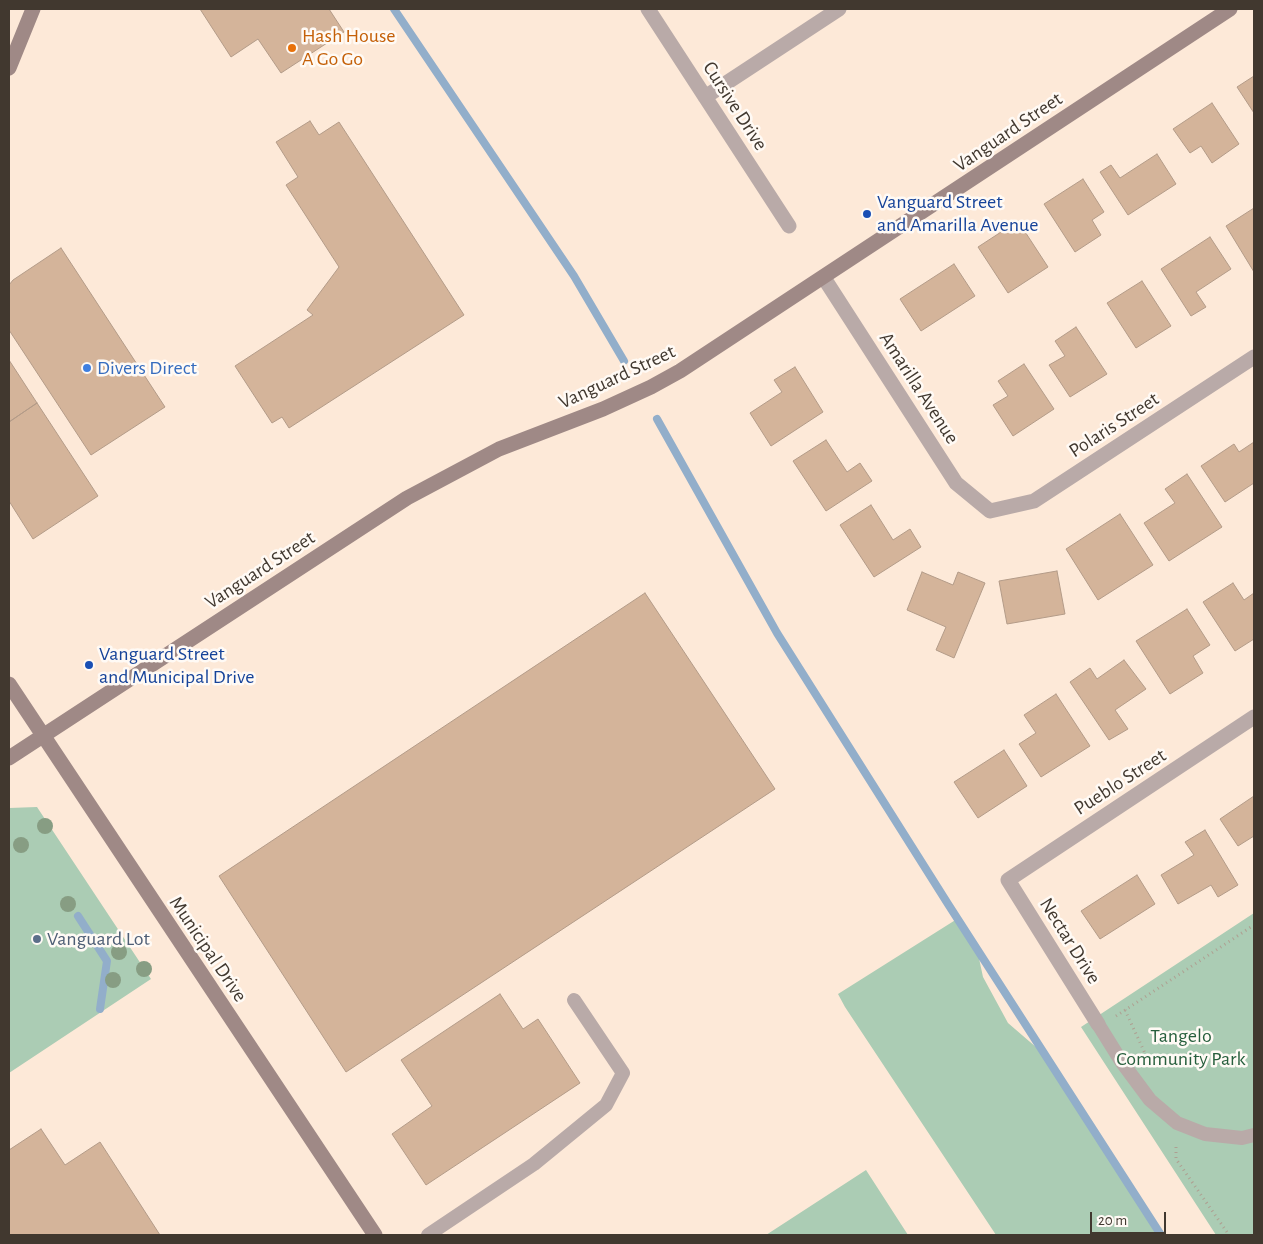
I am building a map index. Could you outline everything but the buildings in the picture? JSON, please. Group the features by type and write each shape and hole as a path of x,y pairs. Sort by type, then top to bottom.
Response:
{"street":[{"path":"9,68 33,9"},
{"name":"Cursive Drive","path":"648,9 789,226"},
{"path":"705,97 839,9"},
{"name":"Vanguard Street","path":"9,758 407,498 499,449 603,409 680,371 1230,9"},
{"name":"Amarilla Avenue","path":"824,278 956,482 990,510"},
{"name":"Polaris Street","path":"990,510 1034,501 1254,357"},
{"name":"Municipal Drive","path":"9,684 375,1235"},
{"name":"Pueblo Street","path":"1008,880 1254,717"},
{"name":"Nectar Drive","path":"1008,880 1103,1022"}],"lane":[{"path":"428,1235 534,1164 606,1105 623,1073 574,1000"},
{"path":"1103,1022 1121,1061 1150,1100 1177,1123 1205,1134 1242,1138 1254,1135"}],"path":[{"path":"1103,1022 1125,1010 1254,925"},
{"path":"1125,1010 1152,1069"},
{"path":"1176,1147 1176,1159 1229,1235"}],"green space":[{"path":"37,807 151,979 9,1073 9,808"},
{"name":"Tangelo Community Park","path":"1254,913 1254,1235 1216,1235 1081,1027"},
{"path":"957,919 977,949 983,977 1008,1023 1044,1054 1161,1235 996,1235 845,1007 838,994"},
{"path":"866,1170 908,1235 766,1235"}],"waterway":[{"path":"394,9 574,276 624,361"},
{"path":"657,419 777,633 948,904 1161,1235"},
{"path":"78,916 107,961 100,1009"}],"place":[{"name":"Hash House A Go Go","path":"292,48"},
{"name":"Vanguard Street and Amarilla Avenue","path":"867,214"},
{"name":"Divers Direct","path":"87,368"},
{"name":"Vanguard Street and Municipal Drive","path":"89,665"},
{"name":"Vanguard Lot","path":"37,939"}]}
